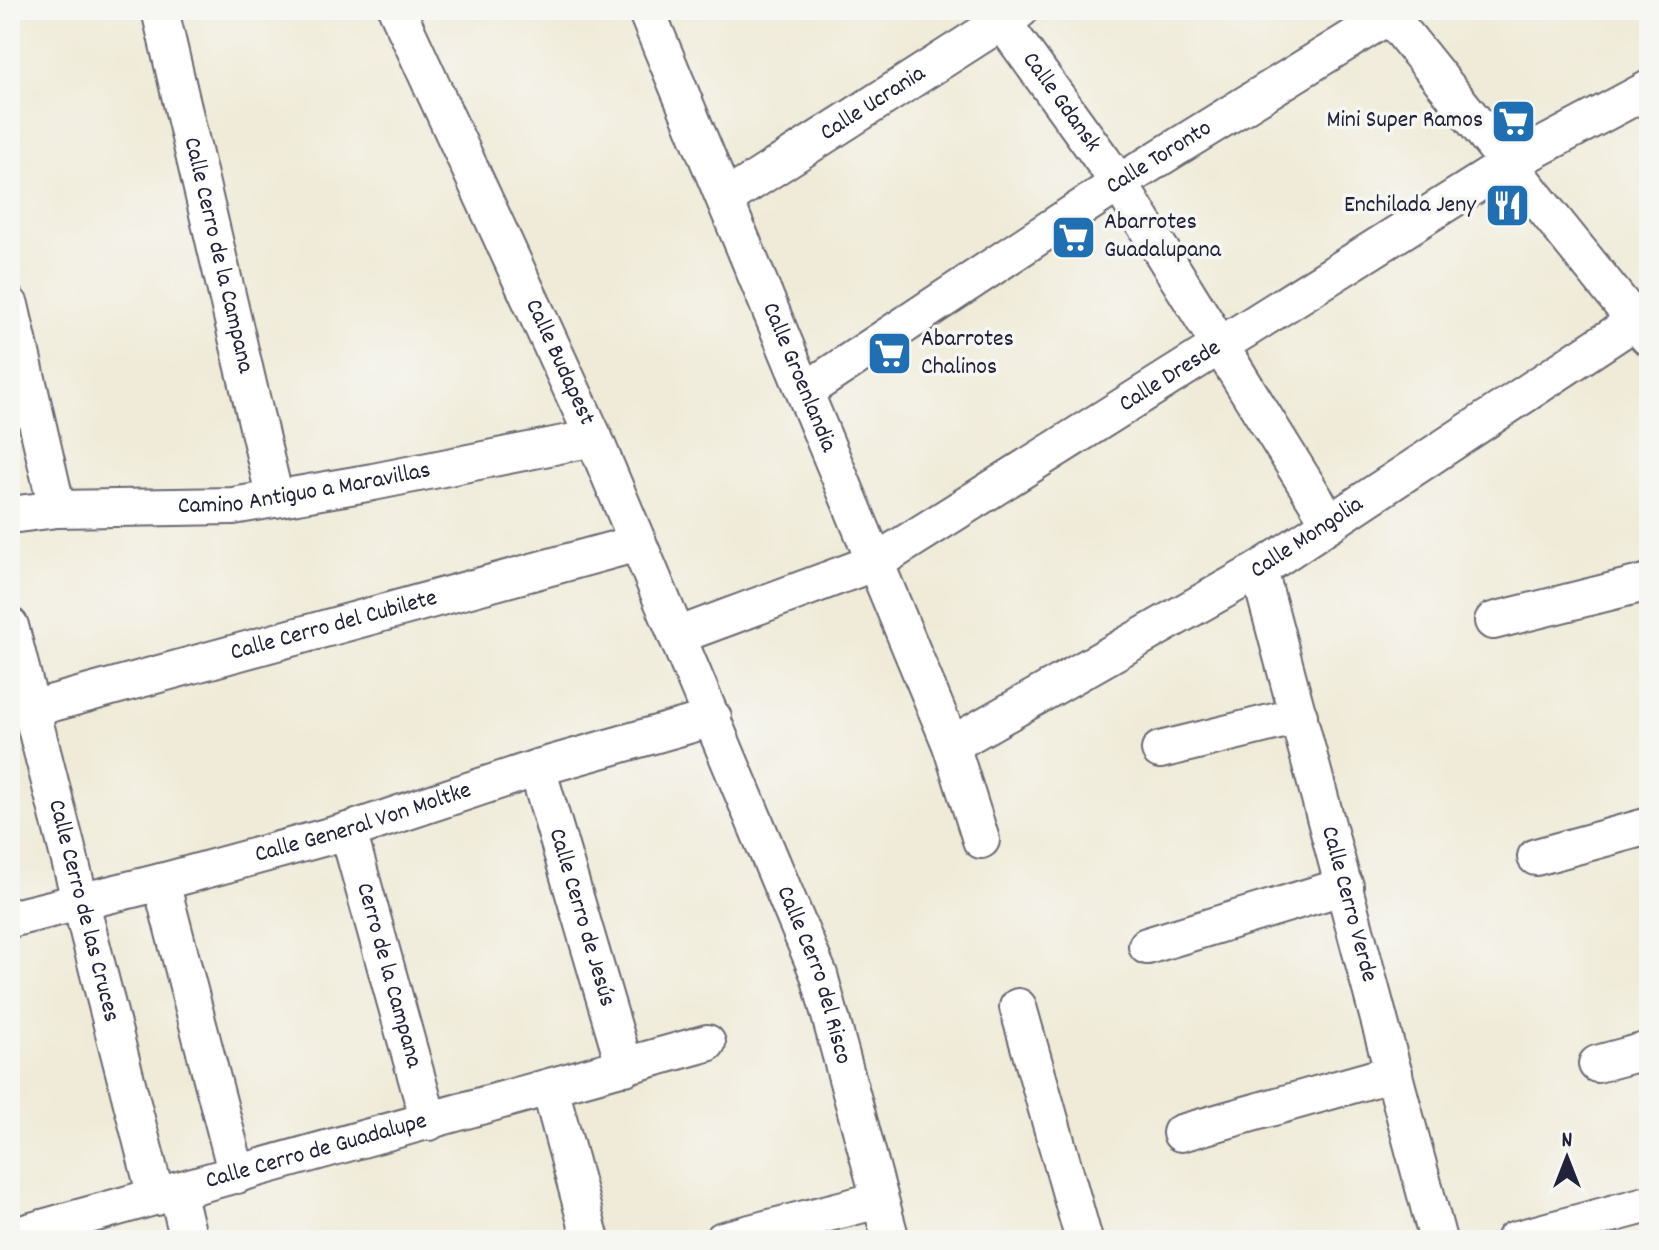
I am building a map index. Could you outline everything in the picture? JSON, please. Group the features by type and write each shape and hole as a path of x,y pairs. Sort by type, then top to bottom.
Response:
{"street":[{"name":"Calle Cerro de la Campana","path":"160,10 275,499"},
{"name":"Calle Budapest","path":"397,10 594,438 713,718"},
{"name":"Calle Groenlandia","path":"650,12 951,745 981,840"},
{"path":"1391,12 1510,163 1644,323"},
{"name":"Calle Toronto","path":"805,391 1119,183 1391,12"},
{"name":"Calle Ucrania","path":"725,199 1005,14"},
{"name":"Calle Gdansk","path":"1005,14 1119,183 1330,523"},
{"name":"Calle Dresde","path":"677,636 876,562 1510,163 1649,89"},
{"path":"10,305 57,509"},
{"name":"Calle Mongolia","path":"951,745 1259,570 1644,323"},
{"name":"Camino Antiguo a Maravillas","path":"10,515 57,509 233,506 594,438"},
{"name":"Calle Cerro del Cubilete","path":"31,709 638,543"},
{"name":"Calle Cerro Verde","path":"1259,570 1438,1240"},
{"path":"1493,621 1649,582"},
{"name":"Calle Cerro de las Cruces","path":"10,626 79,900 166,1194 189,1240"},
{"path":"1160,750 1299,716"},
{"name":"Calle General Von Moltke","path":"10,919 348,831 537,768 713,718"},
{"name":"Calle Cerro del Risco","path":"713,718 819,975 891,1240"},
{"name":"Calle Cerro de Jesús","path":"537,768 625,1067"},
{"path":"1536,857 1649,826"},
{"name":"Cerro de la Campana","path":"348,831 429,1122"},
{"path":"161,882 237,1175"},
{"path":"1147,946 1345,886"},
{"path":"1018,1007 1084,1240"},
{"name":"Calle Cerro de Guadalupe","path":"10,1237 707,1043"},
{"path":"1597,1064 1649,1050"},
{"path":"1181,1133 1394,1073"},
{"path":"550,1088 591,1240"},
{"path":"723,1240 879,1200"},
{"path":"1514,1240 1649,1204"}],"place":[{"name":"Mini Super Ramos","path":"1514,121"},
{"name":"Enchilada Jeny","path":"1507,206"},
{"name":"Abarrotes Guadalupana","path":"1073,237"},
{"name":"Abarrotes Chalinos","path":"890,354"}]}
